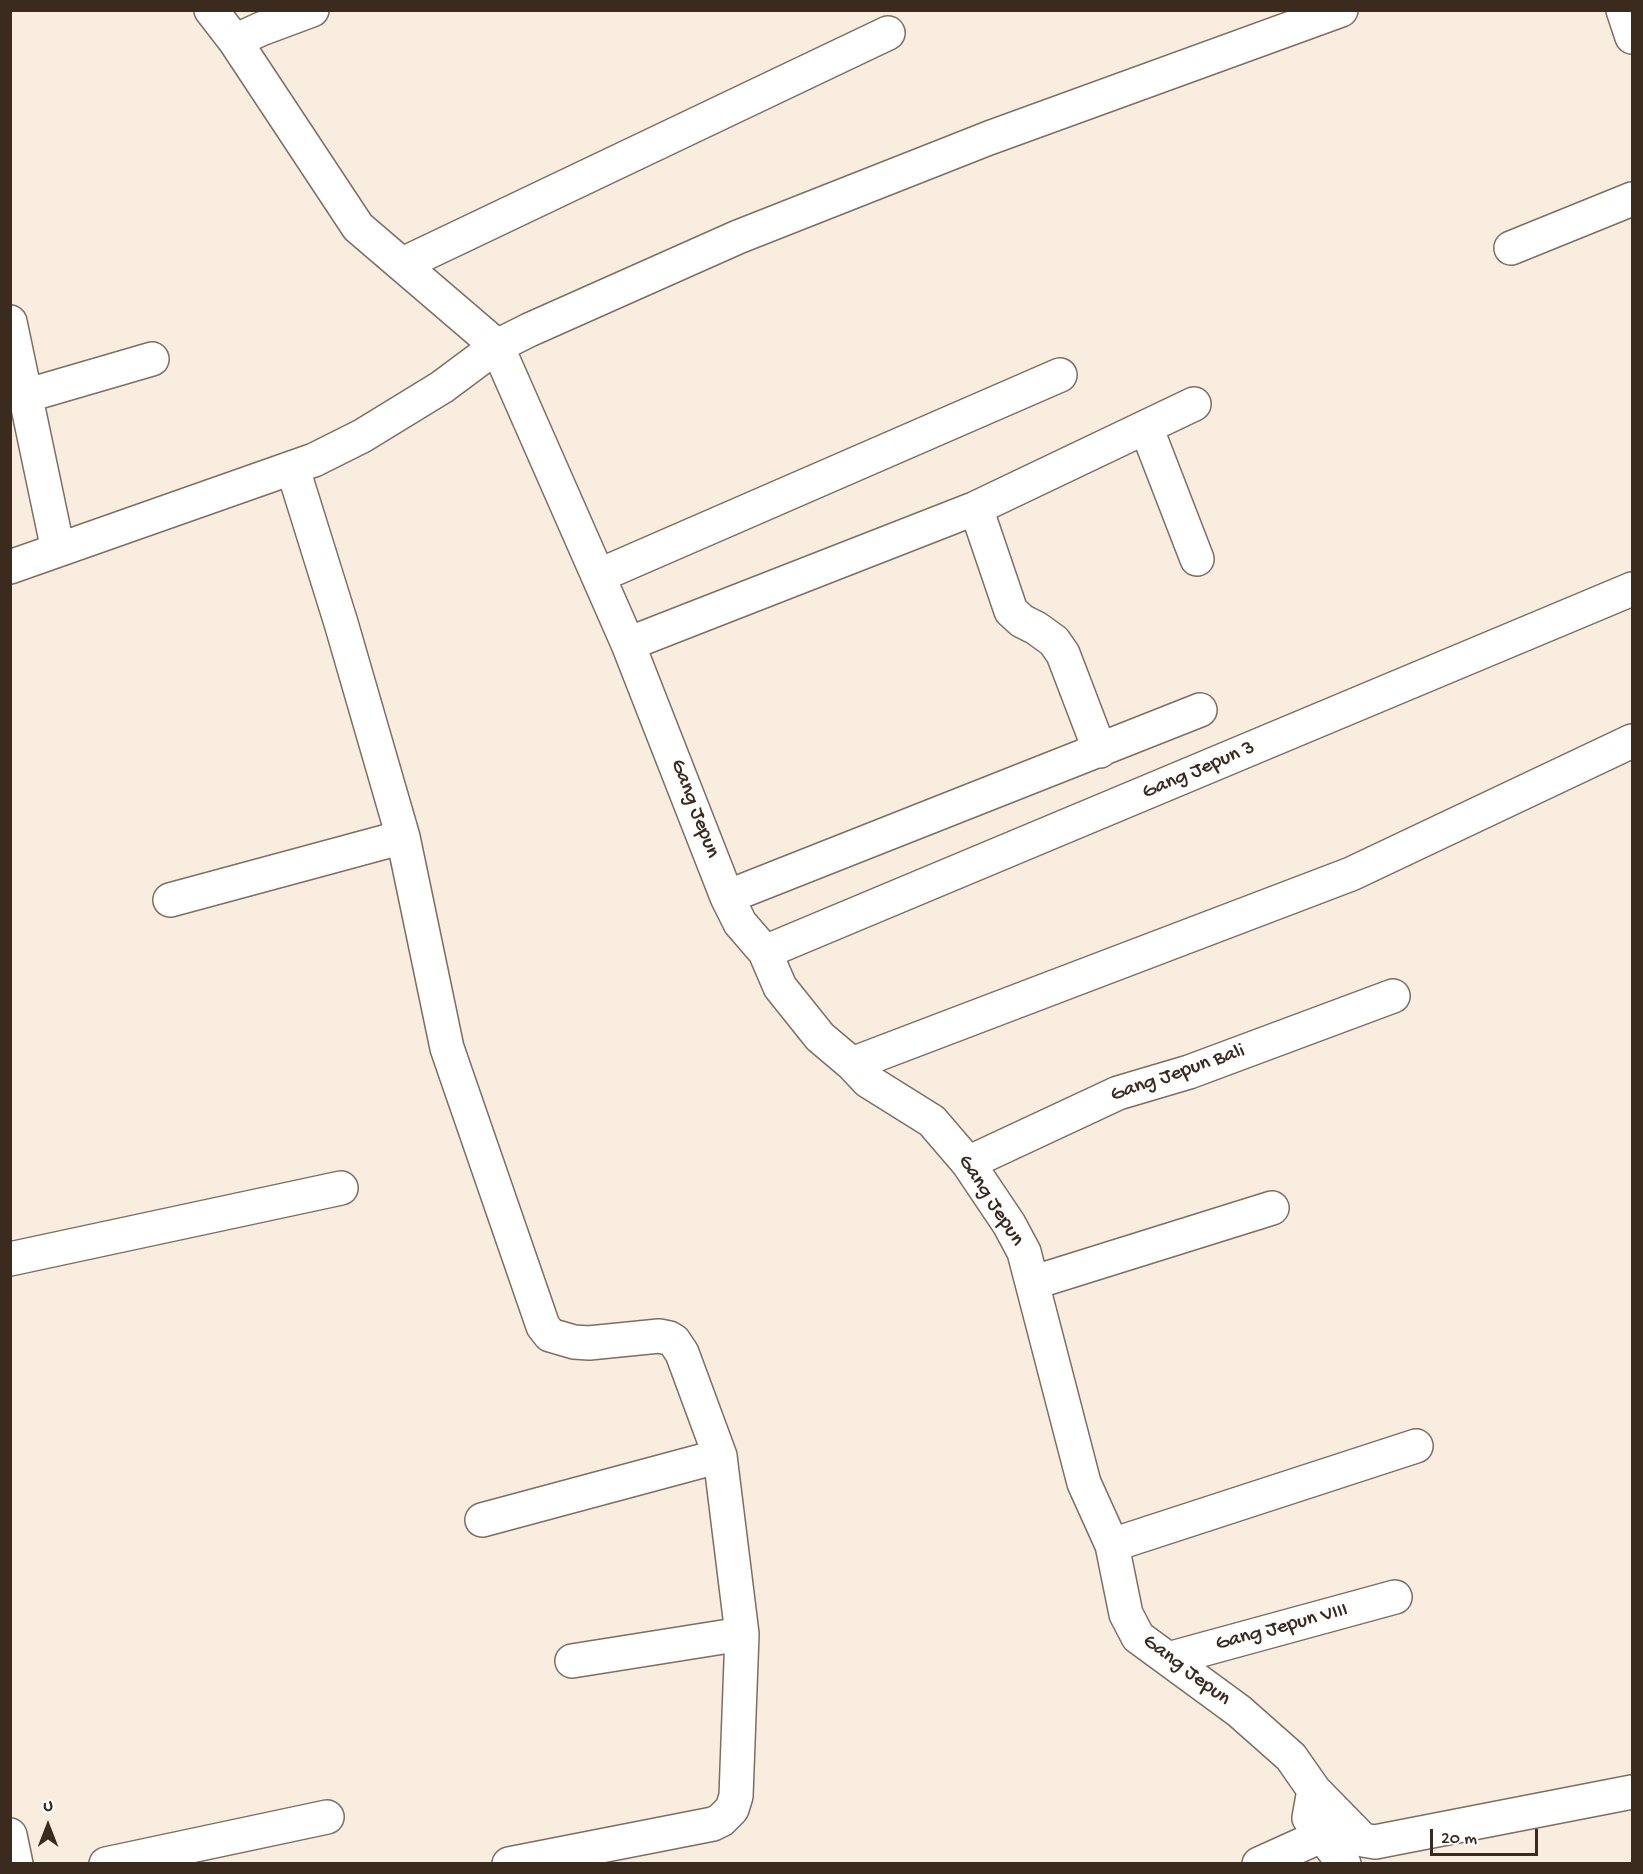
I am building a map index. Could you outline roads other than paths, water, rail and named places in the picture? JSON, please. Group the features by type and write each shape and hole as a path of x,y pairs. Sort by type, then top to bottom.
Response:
{"street":[{"path":"211,10 235,41 358,227 404,264 497,346"},
{"path":"235,41 261,28 312,10"},
{"path":"10,567 314,460 362,436 441,387 497,346 749,233 989,138 1341,10"},
{"path":"1623,10 1632,38"},
{"path":"404,264 888,33"},
{"path":"1511,248 1632,199"},
{"path":"10,322 58,550"},
{"name":"Gang Jepun","path":"497,346 628,644 727,897 740,923 765,952 780,987 819,1037 852,1064 868,1081 932,1121 968,1163 1009,1224 1024,1252 1084,1483 1112,1545 1126,1614 1138,1637 1239,1711 1292,1757 1314,1790 1363,1840 1375,1842 1632,1792"},
{"path":"26,396 152,359"},
{"path":"598,576 1060,375"},
{"path":"628,644 976,508 1194,404"},
{"path":"1146,427 1197,559"},
{"path":"293,469 404,837 447,1048 543,1326 550,1335 574,1342 589,1343 659,1336 675,1341 682,1353 720,1456 742,1634 736,1796 732,1809 722,1820 713,1824 567,1857 509,1863"},
{"path":"976,508 1011,611 1022,621 1054,641 1063,654 1100,751"},
{"name":"Gang Jepun 3","path":"765,952 1632,589"},
{"path":"727,897 1200,710"},
{"path":"852,1064 1352,874 1632,741"},
{"path":"170,900 404,837"},
{"name":"Gang Jepun Bali","path":"968,1163 1118,1093 1189,1072 1393,996"},
{"path":"10,1259 341,1188"},
{"path":"1032,1283 1272,1208"},
{"path":"1112,1545 1416,1446"},
{"path":"482,1520 720,1456"},
{"name":"Gang Jepun VIII","path":"1168,1659 1395,1597"},
{"path":"572,1661 742,1634"},
{"path":"1314,1790 1309,1818 1344,1863"},
{"path":"106,1863 327,1817"},
{"path":"10,1835 16,1863"},
{"path":"1258,1863 1321,1836"}]}
